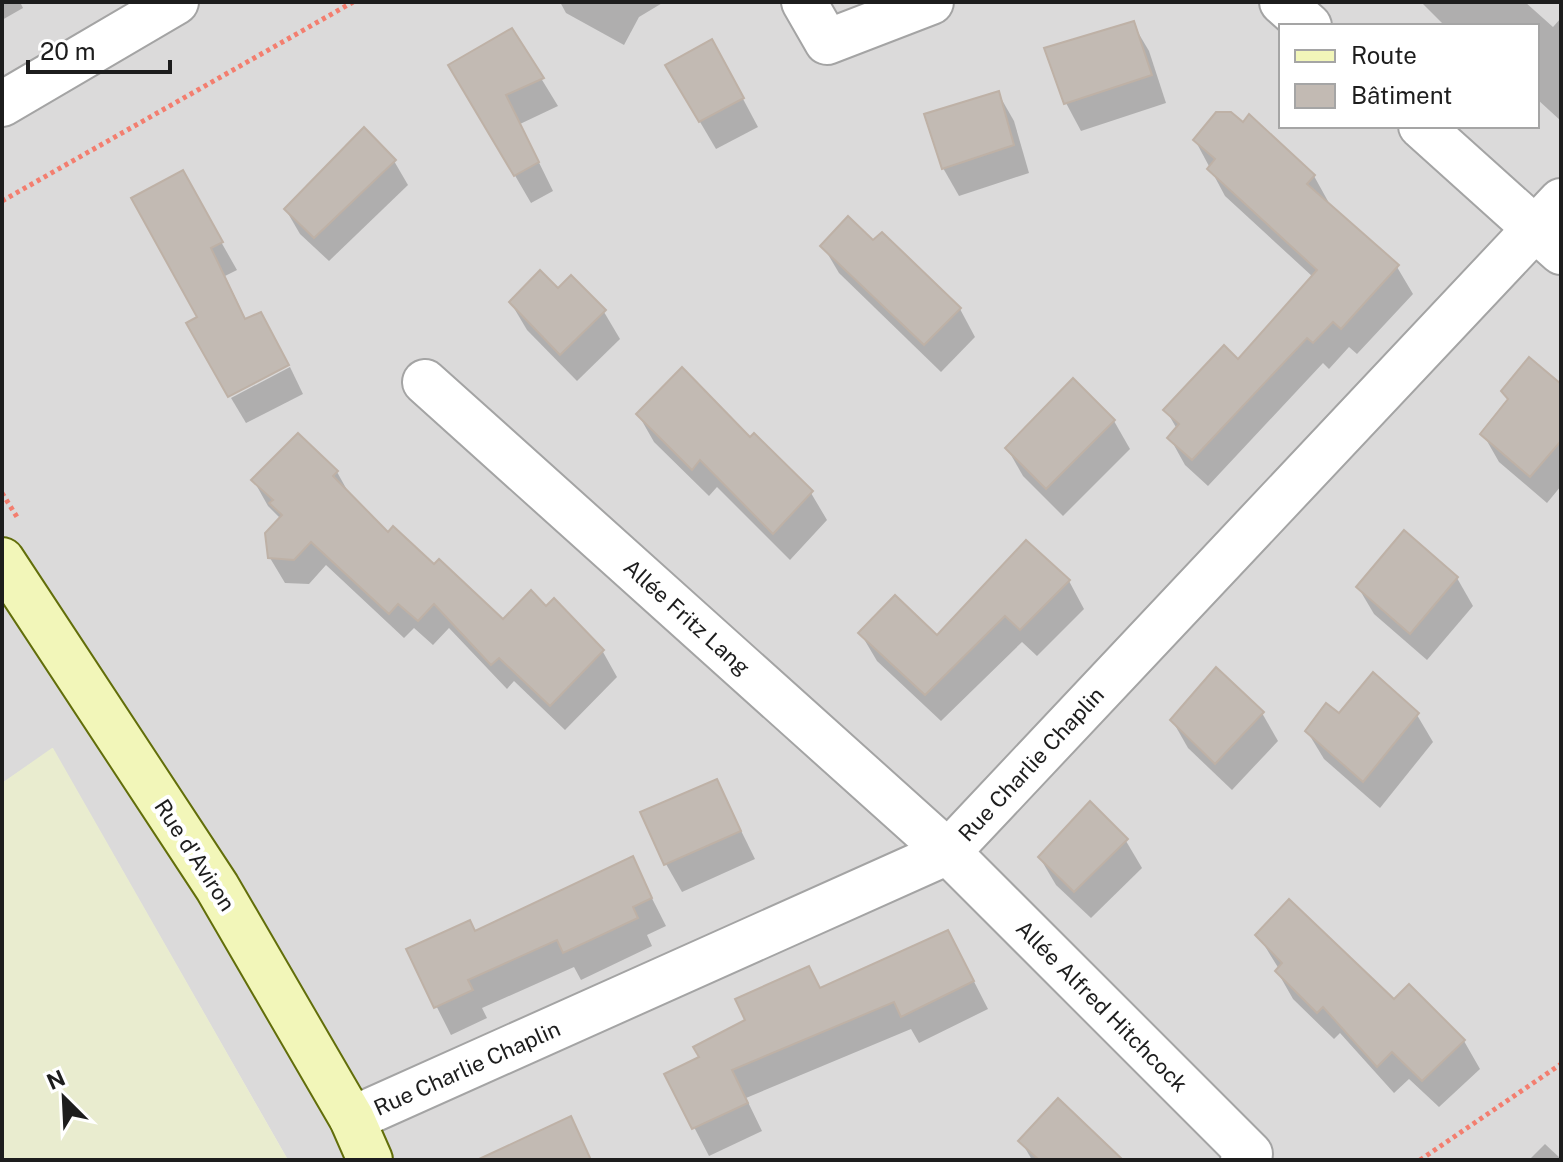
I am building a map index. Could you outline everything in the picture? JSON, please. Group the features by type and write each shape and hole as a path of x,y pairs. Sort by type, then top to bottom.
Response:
{"street":[{"path":"2,104 176,2"},
{"path":"804,2 827,42 931,2"},
{"path":"1282,2 1307,24"},
{"path":"1424,128 1552,227"},
{"name":"Rue Charlie Chaplin","path":"352,1119 948,852 1552,227"},
{"name":"Allée Fritz Lang","path":"425,382 948,852"},
{"name":"Rue d'Aviron","path":"2,560 217,887 352,1119 370,1160"},
{"name":"Allée Alfred Hitchcock","path":"948,852 1250,1158"}],"path":[{"path":"2,201 353,2"},
{"path":"1420,1160 1561,1064"}],"shaded area":[{"path":"2,2 1561,2 1561,1160 288,1160 53,749 2,783"}],"green space":[{"path":"53,748 288,1160 2,1160 2,783"}],"building":[{"path":"1134,21 1152,75 1064,104 1044,48"},
{"path":"512,28 544,78 506,95 539,162 514,176 448,65"},
{"path":"712,39 744,98 699,122 665,65"},
{"path":"999,91 1014,145 942,169 924,114"},
{"path":"1216,112 1231,112 1243,122 1249,114 1315,175 1307,184 1399,265 1341,329 1333,322 1313,343 1307,338 1192,460 1167,438 1179,424 1163,410 1224,345 1238,359 1317,270 1207,169 1215,159 1193,140"},
{"path":"364,127 396,160 314,238 284,209"},
{"path":"183,170 223,242 211,248 245,319 261,312 289,365 228,397 186,323 197,317 131,198"},
{"path":"848,216 873,240 882,232 961,308 924,345 820,246"},
{"path":"540,270 558,288 571,275 606,310 560,355 509,302"},
{"path":"1529,357 1561,384 1561,441 1530,477 1480,434 1508,399 1501,391"},
{"path":"682,367 750,437 754,433 813,491 773,534 700,460 692,470 636,414"},
{"path":"1073,378 1115,420 1046,489 1005,448"},
{"path":"298,433 338,471 333,476 388,532 393,526 434,564 439,559 503,619 531,590 546,606 554,598 604,650 550,706 499,658 491,665 434,604 418,621 398,604 389,614 311,542 294,560 268,558 265,533 282,515 269,503 273,500 251,480"},
{"path":"1404,530 1458,577 1410,634 1356,587"},
{"path":"1026,540 1070,580 1020,630 1005,616 925,695 858,633 895,595 937,635"},
{"path":"1216,667 1264,712 1215,764 1170,720"},
{"path":"1373,672 1419,713 1363,782 1305,731 1326,703 1339,713"},
{"path":"717,779 741,831 664,865 640,812"},
{"path":"1090,801 1128,839 1074,892 1038,857"},
{"path":"633,856 652,898 633,907 638,918 563,953 557,940 468,980 473,990 434,1008 406,949 470,920 475,931"},
{"path":"1289,899 1394,999 1409,984 1465,1040 1422,1081 1392,1052 1377,1067 1323,1007 1317,1013 1275,971 1282,963 1255,935"},
{"path":"948,930 974,981 901,1017 894,1002 732,1070 748,1103 692,1129 664,1074 699,1057 693,1047 745,1020 735,999 809,966 820,988"},
{"path":"1058,1098 1123,1160 1039,1160 1018,1141"},
{"path":"571,1116 591,1160 477,1160"}]}
